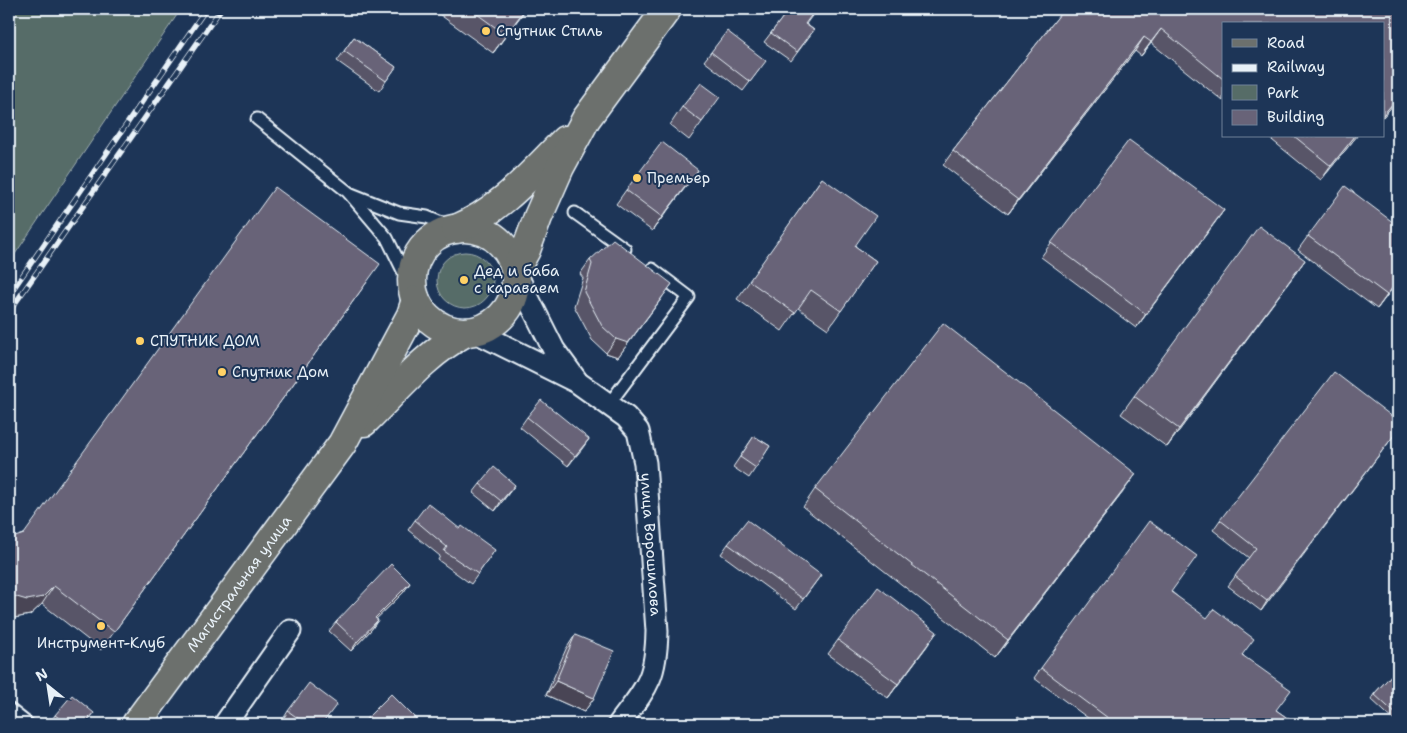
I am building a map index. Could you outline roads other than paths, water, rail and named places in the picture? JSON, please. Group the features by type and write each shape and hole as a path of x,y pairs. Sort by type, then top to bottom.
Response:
{"main road":[{"name":"Магистральная улица","path":"342,444 414,371 448,342 487,327 506,311 517,287 516,273 560,167 586,119 667,9"},
{"name":"Магистральная улица","path":"136,724 342,444 411,316 414,295 414,269 422,249 439,235 472,222 517,188 586,119"},
{"path":"456,229 470,228 491,236 507,251 516,273"},
{"path":"414,295 421,309 436,324 445,328 470,332"}],"street":[{"path":"516,273 554,350 577,382"},
{"path":"470,332 577,382"},
{"name":"улица Ворошилова","path":"577,382 632,422 638,431 644,451 657,631 656,661 652,676 642,694 618,724"},
{"path":"225,724 290,631"}],"lane":[{"path":"257,119 348,192 387,238 414,295"},
{"path":"348,192 399,213 427,217 456,229"},
{"path":"576,213 689,297 609,404"},
{"path":"9,709 28,724"}],"railway":[{"path":"9,295 206,9"},
{"path":"9,312 221,9"}],"place":[{"name":"Спутник Стиль","path":"486,31"},
{"name":"Премьер","path":"637,178"},
{"name":"Дед и баба с караваем","path":"464,280"},
{"name":"СПУТНИК ДОМ","path":"140,341"},
{"name":"Спутник Дом","path":"222,372"},
{"name":"Инструмент-Клуб","path":"101,626"}]}
